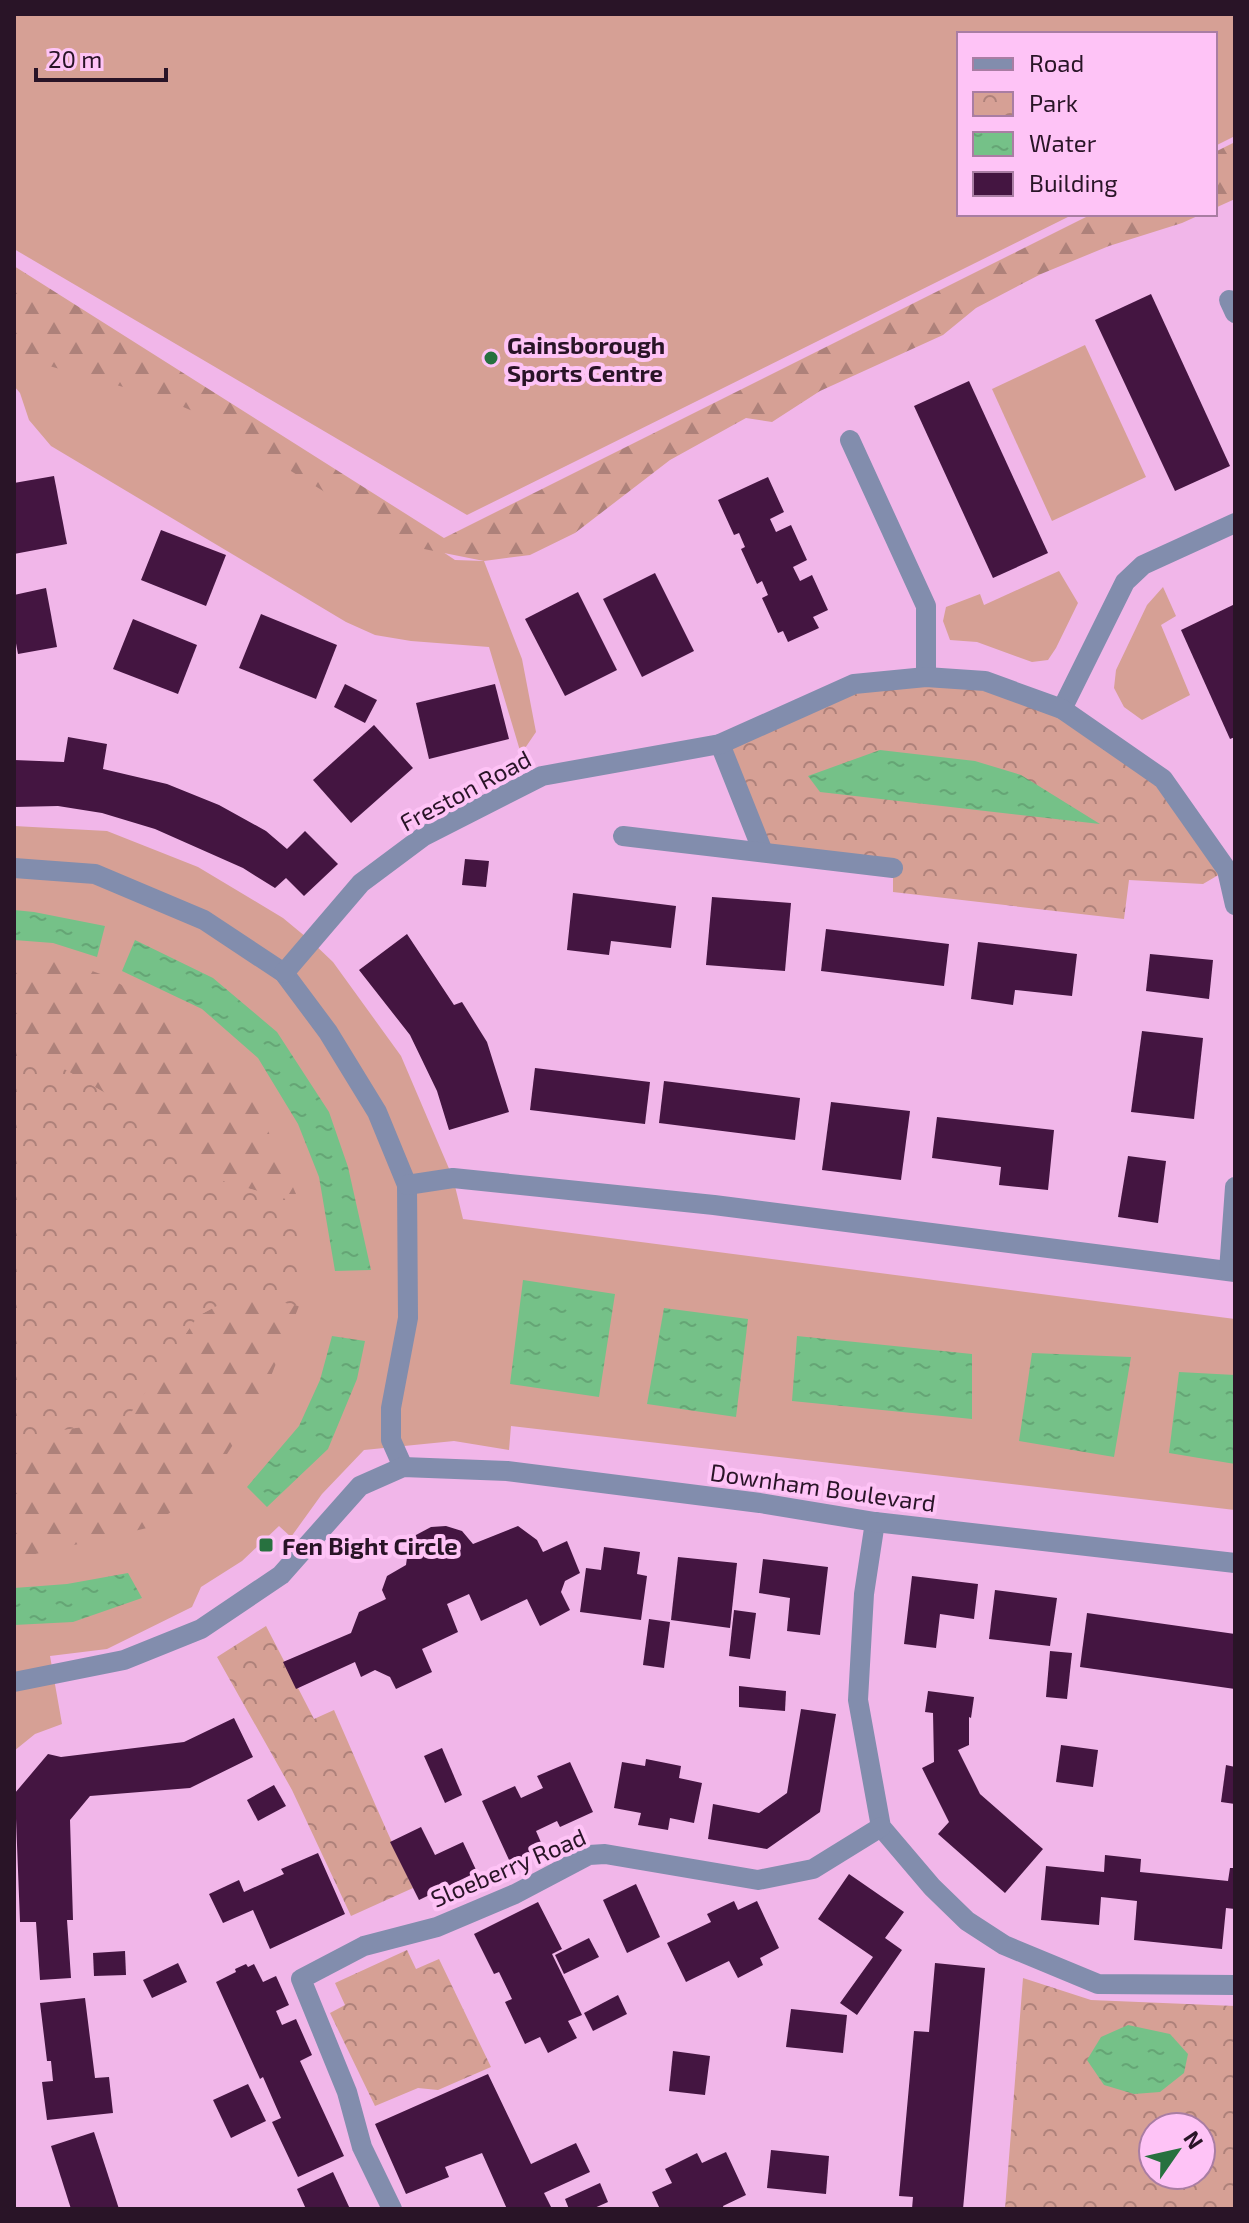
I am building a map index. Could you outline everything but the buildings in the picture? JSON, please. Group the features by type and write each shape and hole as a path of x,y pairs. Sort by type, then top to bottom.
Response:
{"street":[{"path":"850,440 926,606 926,677"},
{"path":"1062,709 1125,582 1143,565 1235,523"},
{"name":"Freston Road","path":"284,973 361,883 424,836 542,776 720,744 854,684 926,677 985,681 1062,709 1163,779 1227,870 1235,905"},
{"path":"720,744 763,852"},
{"path":"623,836 893,868"},
{"path":"14,868 95,874 204,920 284,973 328,1032 377,1112 407,1185 408,1318 391,1408 391,1440 403,1467 360,1486 281,1575 201,1629 124,1660 14,1682"},
{"path":"407,1185 453,1178 714,1205 1232,1271 1235,1187"},
{"name":"Downham Boulevard","path":"403,1467 507,1471 760,1503 875,1522 1235,1563"},
{"path":"875,1522 864,1594 858,1700 881,1827 932,1887 967,1921 1004,1945 1098,1984 1235,1985"},
{"name":"Sloeberry Road","path":"392,2209 362,2147 347,2092 301,1979 364,1946 437,1927 515,1894 589,1855 605,1854 758,1880 813,1869 881,1827"}],"green space":[{"name":"Gainsborough Sports Centre","path":"14,14 1235,14 1235,136 1217,145 1217,32 957,32 957,216 1070,216 467,515 14,249"},
{"path":"1235,142 1235,199 1217,207 1217,151"},
{"path":"1088,216 1198,216 1109,246 1041,274 976,308 943,335 820,391 772,422 746,418 670,460 575,533 530,555 484,561 414,547 195,412 162,398 14,356 14,266 444,538"},
{"path":"14,331 295,453 455,560 484,561 522,659 536,732 521,754 489,647 375,635 346,622 51,446 29,420 20,393 14,386"},
{"path":"1085,345 1146,477 1052,521 992,389"},
{"path":"1059,571 1078,603 1048,660 1032,662 977,642 950,640 943,621 946,607 980,594 984,605"},
{"path":"1163,587 1176,616 1161,625 1190,695 1142,720 1124,707 1114,688 1116,670 1147,605"},
{"path":"926,677 1062,709 1163,779 1227,870 1203,884 1129,880 1124,919 893,892 893,868 763,852 720,744 854,684"},
{"path":"14,826 107,831 198,867 283,918 312,942 333,962 401,1056 453,1178 463,1219 1235,1319 1235,1510 511,1426 509,1450 454,1441 364,1450 322,1494 291,1537 279,1526 242,1561 201,1587 192,1607 107,1649 50,1656 62,1724 35,1734 14,1751"},
{"path":"56,958 106,976 150,1001 249,1088 300,1203 212,1178 134,1110 42,1056 14,1053 14,959"},
{"path":"14,1053 42,1056 134,1110 212,1178 300,1203 299,1306 241,1293 198,1316 128,1417 14,1438"},
{"path":"241,1293 299,1306 261,1401 204,1490 147,1528 14,1559 14,1438 128,1417 198,1316"},
{"path":"266,1626 314,1719 334,1710 413,1888 351,1916 292,1790 217,1657"},
{"path":"407,1950 416,1969 439,1959 491,2067 438,2090 418,2088 375,2106 330,2013 345,2005 335,1983"},
{"path":"1023,1978 1091,2000 1235,2006 1235,2209 1005,2209"}],"water":[{"path":"880,750 975,761 1021,775 1100,824 820,792 808,776"},
{"path":"14,910 105,926 97,957 53,943 14,940"},
{"path":"135,940 213,978 277,1032 329,1112 348,1167 371,1270 335,1271 319,1177 298,1124 258,1058 202,1009 122,971"},
{"path":"523,1280 615,1294 599,1397 510,1384"},
{"path":"664,1308 748,1319 736,1417 647,1404"},
{"path":"332,1336 365,1341 357,1379 328,1449 267,1507 247,1487 299,1426 320,1380"},
{"path":"797,1336 972,1354 972,1419 792,1401"},
{"path":"1032,1353 1131,1357 1114,1457 1019,1441"},
{"path":"1179,1372 1235,1375 1235,1464 1169,1453"},
{"path":"128,1573 142,1598 73,1622 14,1625 14,1588 67,1584"},
{"path":"1128,2025 1170,2034 1188,2054 1184,2073 1160,2092 1134,2094 1104,2085 1087,2060 1101,2037"}],"place":[{"name":"Gainsborough Sports Centre","path":"491,358"},
{"name":"Fen Bight Circle","path":"266,1545"}]}
